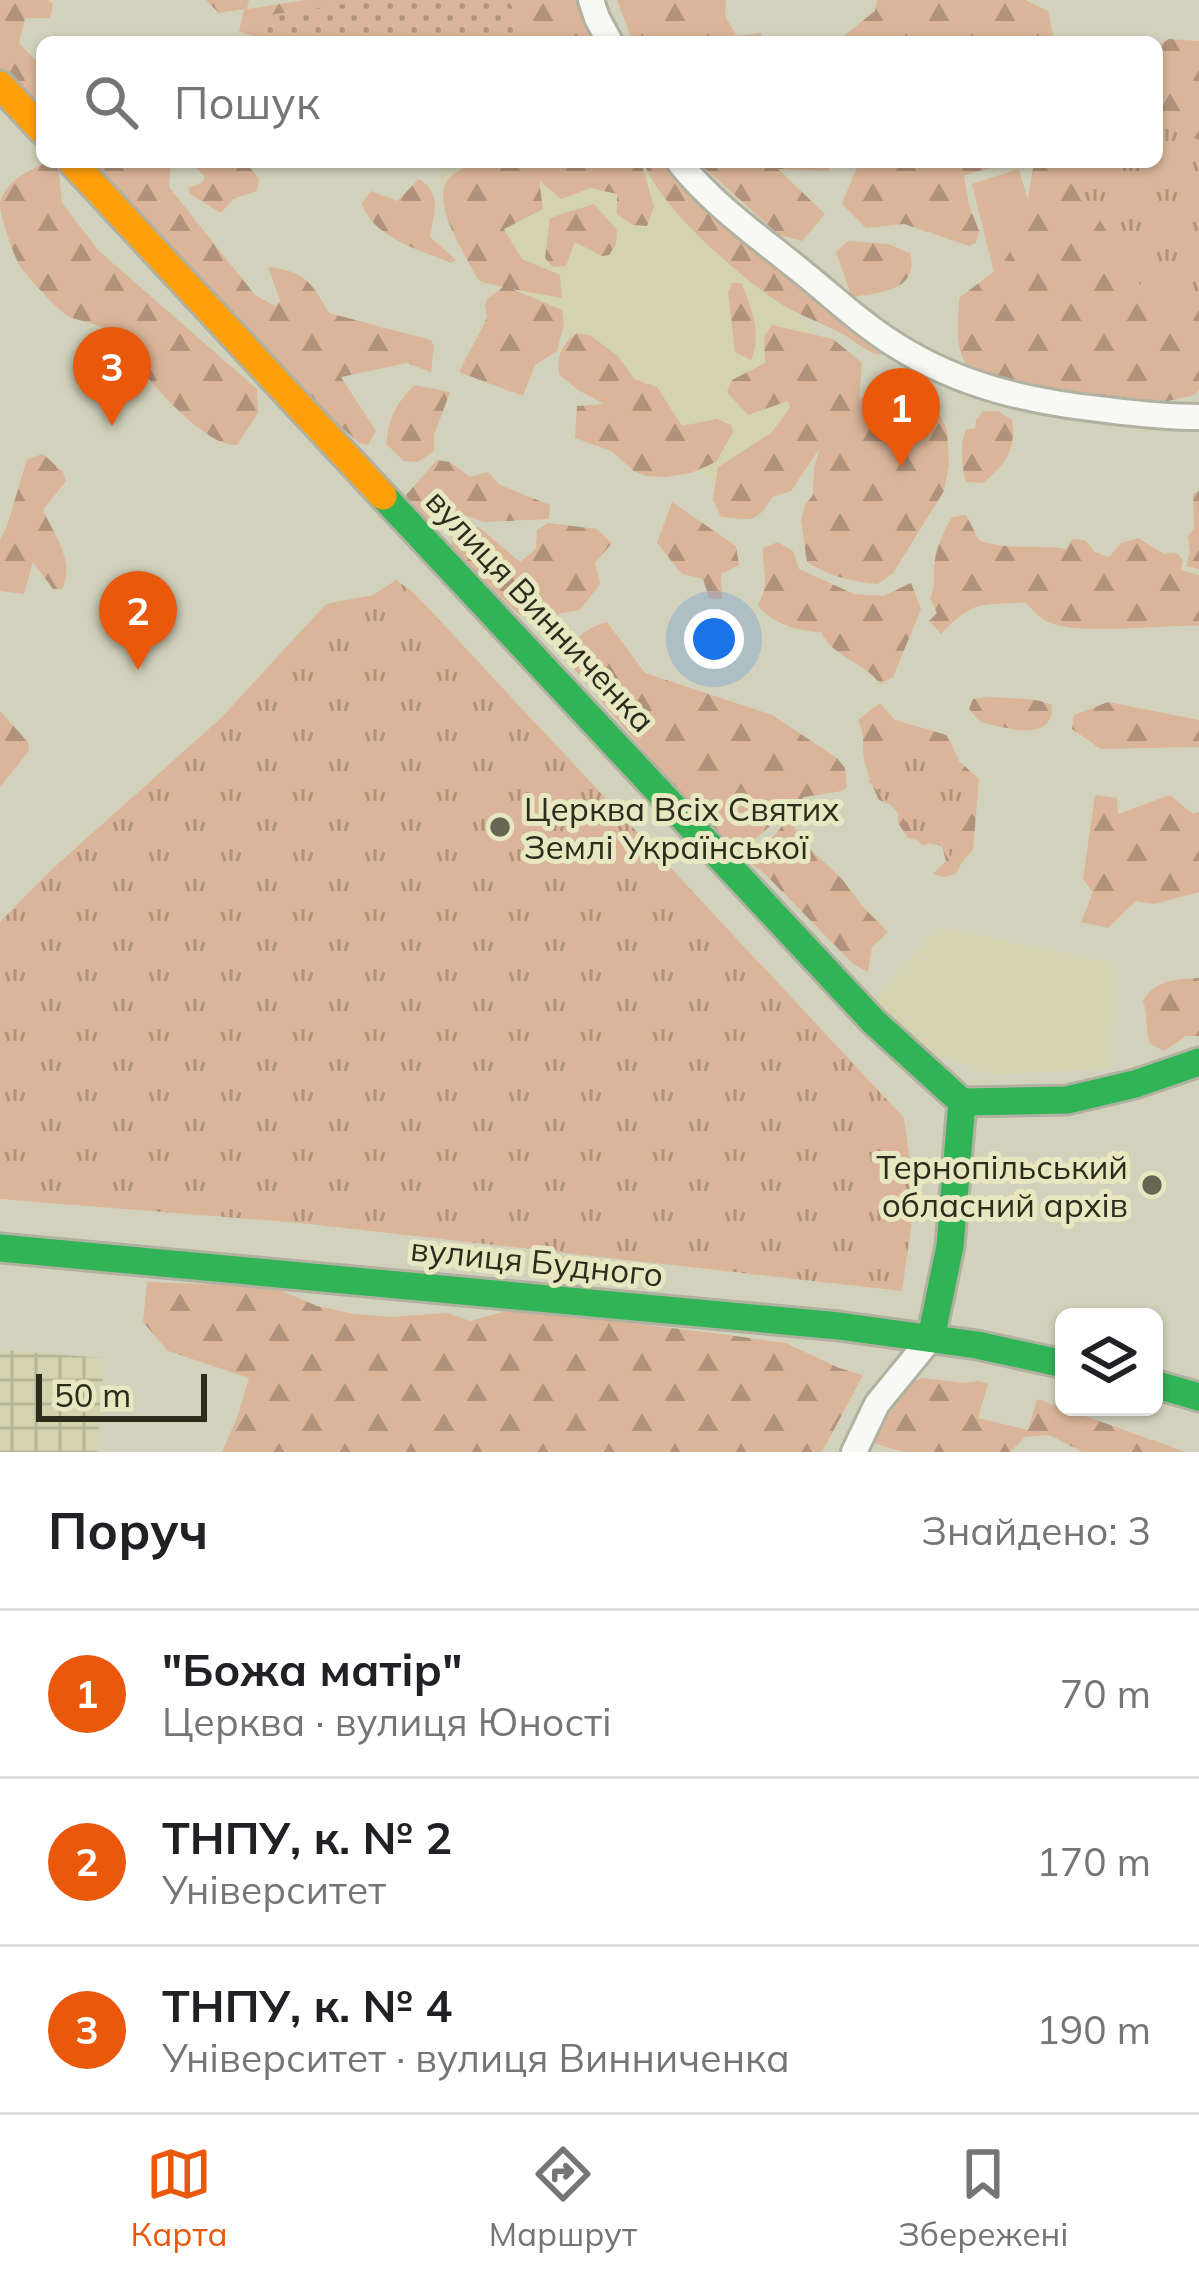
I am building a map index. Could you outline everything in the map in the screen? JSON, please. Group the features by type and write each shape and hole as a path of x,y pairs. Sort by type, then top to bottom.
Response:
{"main road":[{"path":"0,86 36,124"},
{"name":"вулиця Винниченка","path":"79,168 874,1022 962,1102"},
{"path":"931,1338 950,1246 962,1102 1067,1100 1199,1062"},
{"name":"вулиця Будного","path":"0,1248 619,1304 931,1338 1055,1362"},
{"path":"1163,1386 1199,1396"}],"street":[{"path":"591,0 607,36"},
{"path":"684,168 772,249 896,346 953,374 1048,404 1199,417"},
{"path":"860,1450 877,1404 931,1338"}],"shaded area":[{"path":"454,168 660,168 856,377 727,499 531,298 438,178"},
{"path":"939,927 1114,964 1112,1068 994,1075 928,1051 872,1003"},
{"path":"0,1350 104,1358 97,1452 0,1452"}],"green space":[{"path":"0,0 48,0 53,4 50,18 25,18 19,43 36,61 36,116 0,78"},
{"path":"206,0 249,0 247,9 305,0 587,0 597,36 253,36 239,32 244,9 219,13"},
{"path":"373,0 508,0 528,36 271,36 269,15"},
{"path":"617,0 726,0 725,16 737,36 631,36"},
{"path":"877,0 1025,0 1048,11 1053,36 843,36 875,11"},
{"path":"1199,41 1199,388 1195,395 1168,401 1128,403 977,381 960,351 959,298 1000,267 1022,234 1033,168 1163,168 1163,42"},
{"path":"1163,125 1199,140 1199,300 1151,302 1079,187 1087,168 1163,168"},
{"path":"36,168 58,168 62,203 99,251 257,389 258,413 237,445 205,433 188,419 109,332 65,314 20,266 0,204 11,183"},
{"path":"87,168 171,168 169,187 255,295 275,306 280,301 268,267 291,272 312,286 329,313 431,340 434,346 431,372 407,363 341,377 376,431 368,445 359,443 310,399"},
{"path":"197,168 250,168 259,179 257,191 233,199 221,213 190,194 189,187 205,177"},
{"path":"465,168 643,168 654,207 647,226 633,225 617,214 617,194 591,188 561,199 539,180 543,209 504,229 522,259 560,275 562,298 512,289 562,310 564,324 557,351 535,365 523,396 459,372 487,318 487,299 503,287 477,278 458,243 443,200 449,178"},
{"path":"647,168 685,168 883,351 879,355 868,351 750,282 684,221"},
{"path":"705,168 829,168 778,169 825,214 802,241 779,235"},
{"path":"857,168 991,168 964,175 979,231 976,243 969,246 904,224 866,228 842,204"},
{"path":"1019,169 1050,279 999,292 972,184"},
{"path":"419,179 434,198 430,237 456,260 451,263 387,234 367,215 362,203 371,191 397,201"},
{"path":"594,204 617,230 609,255 575,242 566,266 553,267 545,258 550,218"},
{"path":"848,241 888,244 910,253 909,275 895,288 852,297 836,252"},
{"path":"732,283 741,283 752,311 756,341 751,360 735,352 728,292"},
{"path":"772,325 833,339 862,363 859,401 878,379 912,381 929,395 947,429 949,465 944,491 893,573 878,584 841,577 807,562 801,521 813,495 820,448 791,491 772,497 757,517 721,517 713,500 718,467 771,433 790,408 788,401 748,415 727,392 732,380 765,363 764,337"},
{"path":"577,333 590,335 619,357 634,379 657,387 682,426 717,419 731,425 733,432 716,462 691,473 646,476 611,451 575,438 577,406 604,404 559,374 561,351"},
{"path":"414,385 450,392 434,435 434,451 418,462 404,461 386,444 394,412"},
{"path":"983,411 998,411 1012,420 1011,448 983,483 966,482 964,436 966,430 975,428"},
{"path":"43,454 66,481 43,510 62,549 66,579 62,589 53,589 33,562 24,594 0,591 0,540 27,459"},
{"path":"437,460 450,462 470,477 488,472 500,485 550,505 549,519 484,522 458,513 443,519 417,519 406,495"},
{"path":"1199,491 1199,569 1186,566 1188,536 1194,528 1193,494"},
{"path":"672,502 736,546 739,565 721,574 722,599 709,598 703,579 682,574 657,543"},
{"path":"966,515 979,540 1000,545 1066,549 1072,539 1085,540 1095,552 1109,557 1121,543 1138,538 1164,554 1177,553 1183,560 1181,570 1199,575 1199,626 1060,626 1046,621 1025,602 978,606 941,634 929,621 937,613 930,599 936,555 952,517"},
{"path":"548,523 597,529 612,543 595,563 600,584 580,610 533,618 518,614 451,548 453,529 479,527 520,562 536,549 537,530"},
{"path":"778,542 793,551 799,569 854,594 883,596 911,583 921,609 893,677 880,684 833,648 821,632 786,625 763,611 758,605 765,583 763,548"},
{"path":"396,580 414,593 904,1118 915,1199 902,1291 300,1223 0,1199 0,922 221,718 326,604 373,595"},
{"path":"607,622 645,673 772,715 837,758 845,768 847,787 804,797 738,848 718,839 565,658 582,635"},
{"path":"973,699 1044,702 1052,705 1050,717 1045,725 1026,730 980,722 969,709"},
{"path":"1108,702 1199,720 1199,747 1101,749 1072,729 1074,715"},
{"path":"880,703 895,720 947,735 959,761 979,779 973,850 956,874 933,874 946,861 942,846 908,838 898,823 898,807 879,800 865,763 858,720"},
{"path":"0,711 28,742 29,751 0,787"},
{"path":"909,745 962,779 951,857 936,841 922,846 868,781"},
{"path":"1095,795 1117,798 1118,814 1170,795 1193,814 1199,812 1199,892 1155,904 1136,901 1108,928 1081,922 1093,892 1083,879"},
{"path":"788,819 888,932 872,947 868,972 853,964 766,875 740,855 772,838"},
{"path":"1199,978 1199,1036 1186,1036 1164,1051 1150,1044 1143,1001 1148,994 1167,982"},
{"path":"147,1282 273,1287 317,1306 354,1314 447,1313 470,1321 514,1309 729,1335 786,1343 863,1375 822,1452 222,1452 249,1378 168,1351 143,1322"},
{"path":"915,1380 988,1384 978,1418 1028,1430 1037,1399 1055,1405 1055,1416 1085,1416 1186,1452 1083,1452 1049,1435 1025,1437 1010,1452 903,1452 873,1443 874,1432"}],"traffic: fast":[{"path":"383,496 874,1022 962,1102 950,1246 931,1338"},
{"path":"962,1102 1067,1100 1199,1062"},
{"path":"0,1248 839,1326 977,1345 1055,1362"},
{"path":"1163,1387 1199,1397"}],"traffic: slow":[{"path":"0,85 36,124"},
{"path":"78,168 383,496"}],"place":[{"name":"ТНПУ, к. № 4","path":"112,426"},
{"name":"\"Божа матір\"","path":"901,467"},
{"name":"ТНПУ, к. № 2","path":"138,670"},
{"name":"Церква Всіх Святих Землі Української","path":"500,827"},
{"name":"Тернопільський обласний архів","path":"1152,1185"}]}
